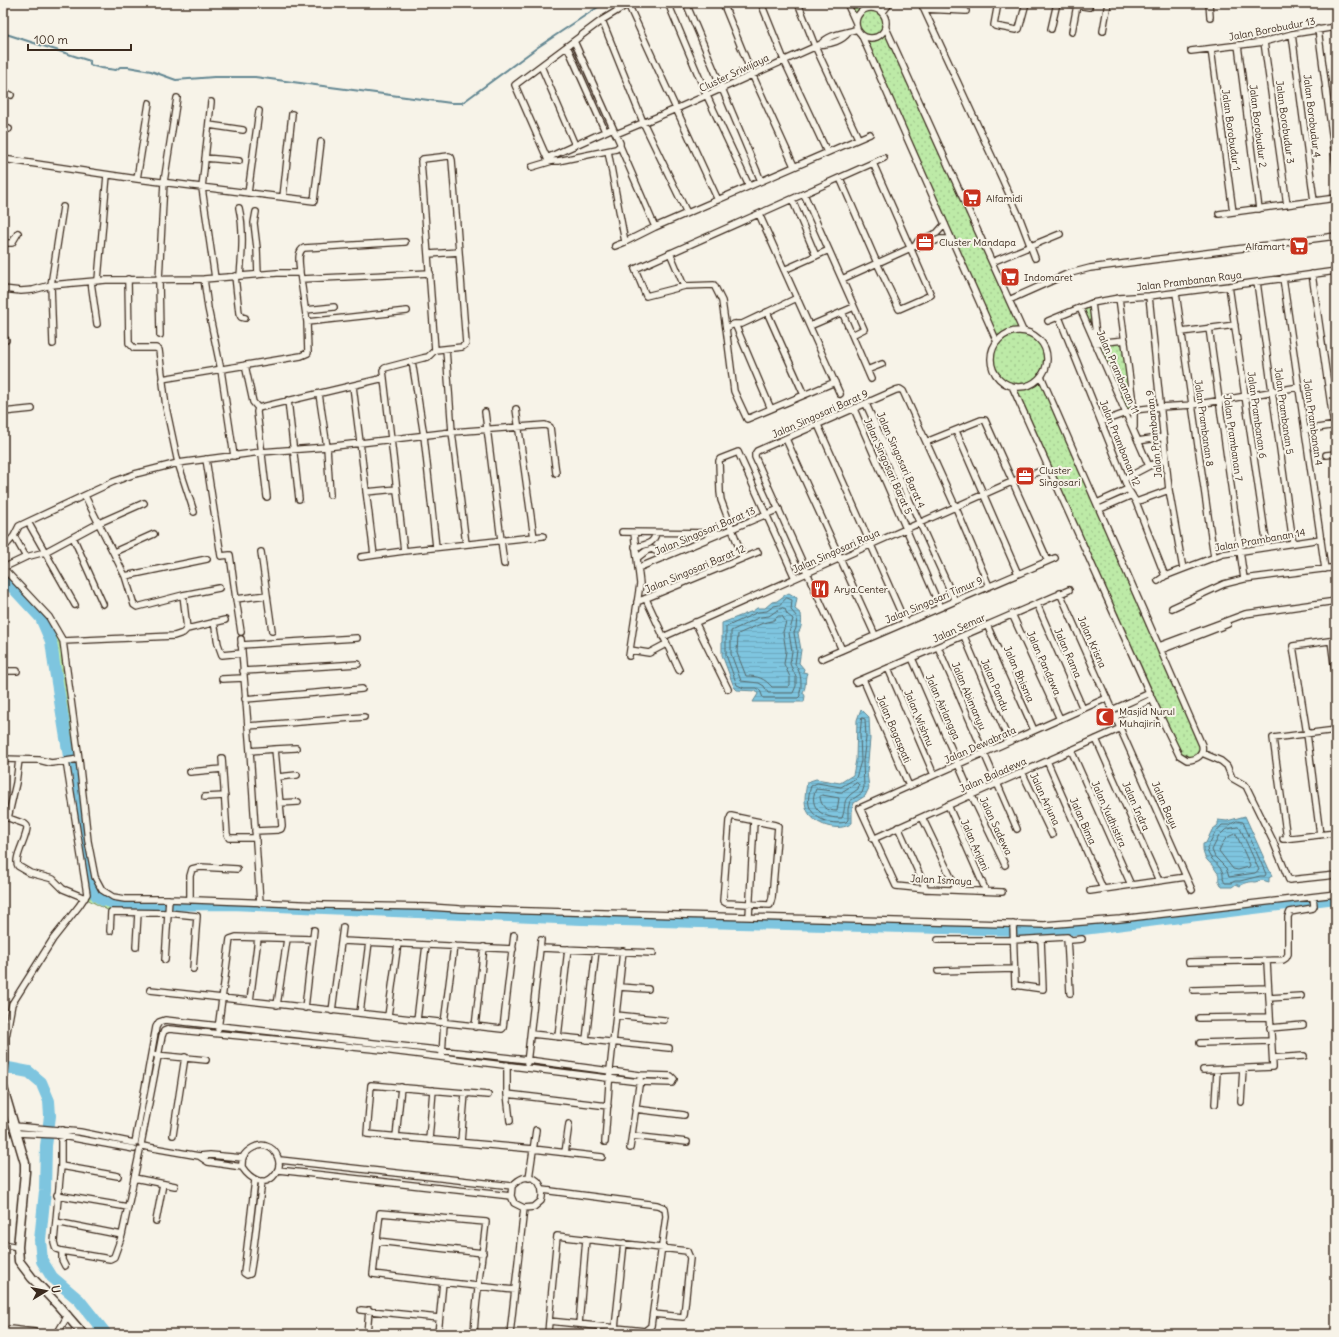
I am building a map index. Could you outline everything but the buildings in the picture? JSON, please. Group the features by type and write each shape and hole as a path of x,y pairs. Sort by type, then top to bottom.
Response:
{"street":[{"path":"668,3 706,96 749,186"},
{"path":"686,3 761,181"},
{"path":"723,3 752,74 794,166"},
{"path":"761,3 784,60 827,152"},
{"path":"798,3 818,45 858,138"},
{"path":"847,3 997,342"},
{"path":"859,32 866,38 874,38 882,34 885,26 885,18 876,3"},
{"path":"881,13 890,3"},
{"path":"998,3 994,25 1016,30 1019,29 1026,3"},
{"path":"1051,29 1057,3"},
{"path":"1065,3 1090,8"},
{"path":"1103,31 1108,3"},
{"path":"1209,3 1210,17"},
{"path":"550,160 516,85 602,20 630,4 718,200"},
{"path":"1072,32 1077,5"},
{"path":"923,6 966,11"},
{"path":"923,6 1000,174 1035,258"},
{"path":"856,23 858,16 863,11 870,8 881,13"},
{"path":"602,20 643,122 687,213"},
{"path":"885,26 1023,331"},
{"name":"Jalan Borobudur 13","path":"1192,51 1211,50 1264,42 1292,34 1336,27"},
{"path":"1318,29 1336,164"},
{"name":"Cluster Sriwijaya","path":"616,134 706,96 843,32 859,32"},
{"name":"Jalan Borobudur 4","path":"1292,34 1314,201"},
{"path":"574,41 620,143 655,227"},
{"name":"Jalan Borobudur 3","path":"1264,42 1287,205"},
{"path":"567,46 605,131"},
{"name":"Jalan Borobudur 2","path":"1238,46 1259,209"},
{"name":"Jalan Borobudur 1","path":"1211,50 1233,212"},
{"path":"541,66 575,145"},
{"path":"3,92 11,95"},
{"path":"160,335 159,280 164,182 177,98"},
{"path":"211,102 202,188 215,278"},
{"path":"137,179 149,103"},
{"path":"248,193 259,111"},
{"path":"283,197 292,114"},
{"path":"209,125 243,130"},
{"path":"3,127 9,129"},
{"path":"532,167 550,160 575,145 613,128"},
{"path":"615,246 655,227 870,134"},
{"path":"3,159 202,188 314,201 321,142"},
{"path":"550,160 558,161 608,151 616,149 620,146"},
{"path":"608,151 625,242"},
{"path":"404,551 384,368 428,356 435,350 462,347 466,344 452,160 449,156 424,159 421,161 435,350"},
{"path":"205,158 239,161"},
{"path":"834,382 747,419 734,391 722,300 714,285 685,286 646,296 634,269 884,158"},
{"path":"840,178 899,309 933,294 873,163"},
{"path":"98,280 106,174"},
{"path":"804,194 864,330 852,335"},
{"path":"1220,214 1336,198"},
{"path":"792,199 816,256"},
{"path":"53,344 51,285 63,207"},
{"path":"239,208 242,247 237,276 239,313 241,317 245,318"},
{"path":"256,212 254,223 258,274"},
{"path":"759,214 840,394"},
{"path":"912,247 918,240 937,232 945,224"},
{"path":"937,232 940,239"},
{"path":"3,243 12,243 18,233"},
{"path":"992,262 1060,234"},
{"path":"1009,300 1067,274 1090,268 1336,236"},
{"path":"842,279 912,247 921,247 940,239 951,239"},
{"path":"162,379 305,355 308,353 307,322 300,273 300,250 304,248 404,242"},
{"path":"784,270 829,250"},
{"path":"429,254 459,252"},
{"path":"670,253 685,286"},
{"name":"Jalan Prambanan Raya","path":"1048,321 1092,303 1119,298 1149,296 1336,271"},
{"path":"3,289 21,291 33,290 51,285 91,282 98,280 204,279 258,274 300,273"},
{"path":"301,279 430,273"},
{"path":"1305,430 1335,426 1312,274"},
{"name":"Jalan Prambanan 4","path":"1244,579 1328,568 1321,539 1283,278"},
{"path":"204,279 208,308 221,370 234,456"},
{"path":"128,280 129,343 134,348 158,349 166,407 178,463 194,512"},
{"path":"91,282 97,324"},
{"name":"Jalan Prambanan 5","path":"1257,282 1293,543"},
{"name":"Jalan Prambanan 6","path":"1229,286 1267,547"},
{"name":"Jalan Prambanan 8","path":"1176,292 1214,557"},
{"name":"Jalan Prambanan 9","path":"1149,296 1169,490 1183,569"},
{"path":"726,329 735,324 742,324 797,298"},
{"path":"1119,298 1134,410 1134,430"},
{"path":"1092,303 1096,343 1125,340"},
{"path":"306,310 334,307"},
{"path":"810,326 854,307"},
{"name":"Jalan Prambanan 11","path":"1080,308 1149,466"},
{"path":"307,322 407,311"},
{"path":"767,312 804,395"},
{"path":"842,312 871,379"},
{"name":"Jalan Prambanan 12","path":"1059,316 1128,490 1136,502 1165,576"},
{"path":"735,324 771,409"},
{"path":"1182,332 1235,325"},
{"name":"Jalan Prambanan 7","path":"1209,328 1244,579"},
{"path":"1013,331 1028,332 1037,337 1046,350 1047,356 1046,366 1042,376 1038,380 1028,385 1018,387 1012,386 998,378 991,363 992,352 997,342 1007,333 1013,331"},
{"path":"446,349 452,432 466,544"},
{"path":"412,361 424,436 436,547"},
{"path":"867,370 882,364"},
{"path":"245,365 253,402 258,408 257,412 267,497"},
{"path":"1012,386 1151,696 1180,757 1187,760 1193,760 1199,757 1202,753 1202,745 1042,376"},
{"path":"258,408 384,378"},
{"path":"353,386 374,555"},
{"path":"1101,422 1134,410 1193,405 1299,387"},
{"name":"Jalan Singosari Barat 9","path":"779,509 755,457 757,451 896,390 903,391 926,442"},
{"path":"319,394 327,448 330,495"},
{"path":"288,400 300,499"},
{"name":"Jalan Singosari Barat 4","path":"866,404 955,601"},
{"path":"3,412 32,409"},
{"path":"516,409 534,538"},
{"name":"Jalan Singosari Barat 5","path":"854,409 940,607"},
{"path":"484,412 504,564"},
{"path":"989,586 926,442 976,422 984,420 987,422 1048,561"},
{"path":"3,549 14,536 19,526 113,482 135,474 178,463 206,459 294,449 327,448 452,432 546,424 549,426 556,473"},
{"path":"818,425 905,622"},
{"path":"956,431 1018,574"},
{"path":"1138,441 1164,437"},
{"path":"786,439 875,635"},
{"path":"743,558 720,496 719,461 720,459 735,452 740,454 795,578"},
{"path":"1326,455 1336,454"},
{"path":"206,459 220,556 230,555 241,632"},
{"path":"1124,479 1149,466 1166,460"},
{"path":"1041,470 1046,462"},
{"path":"1014,481 1041,470 1050,471"},
{"name":"Jalan Singosari Raya","path":"663,637 1014,481"},
{"path":"366,492 398,489"},
{"path":"1097,503 1128,490"},
{"path":"1136,502 1169,490"},
{"path":"1100,509 1132,495"},
{"path":"85,496 114,552 125,576 130,594 136,607 219,588"},
{"path":"4,1078 6,1063 4,1037 12,1004 53,939 85,898 87,890 73,760 63,641 49,617 3,568 26,557 45,552 99,523 144,503"},
{"path":"779,509 842,650"},
{"name":"Jalan Singosari Barat 13","path":"638,568 779,509"},
{"path":"28,522 75,605"},
{"path":"622,532 721,534"},
{"path":"634,532 640,584 629,653 649,653 666,644"},
{"path":"635,547 652,542 656,533"},
{"path":"691,533 690,541 694,545"},
{"path":"114,552 154,534"},
{"path":"14,536 26,557"},
{"path":"361,557 436,547 501,542 543,536"},
{"path":"73,537 103,604"},
{"name":"Jalan Prambanan 14","path":"1158,581 1165,576 1214,557 1240,551 1321,539"},
{"path":"637,558 646,551 652,549 662,554 662,558"},
{"path":"261,552 272,631"},
{"name":"Jalan Singosari Barat 12","path":"637,602 758,552"},
{"name":"Jalan Singosari Timur 9","path":"821,659 1055,558"},
{"path":"125,576 207,559"},
{"path":"1172,608 1224,584 1244,579"},
{"name":"Jalan Semar","path":"856,682 1069,590"},
{"name":"Jalan Krisna","path":"1060,593 1116,716"},
{"path":"236,599 267,594"},
{"path":"183,596 187,629"},
{"path":"646,599 679,670"},
{"path":"1160,648 1245,614 1336,603"},
{"name":"Jalan Rama","path":"1037,604 1083,709"},
{"name":"Jalan Pandawa","path":"1012,614 1060,719"},
{"path":"63,641 174,636 187,629 225,620"},
{"path":"214,622 218,644 222,655 242,653"},
{"path":"695,622 728,689"},
{"name":"Jalan Bhisma","path":"987,625 1034,730"},
{"name":"Jalan Pandu","path":"964,636 1009,741"},
{"path":"260,903 241,642 357,638"},
{"path":"1320,835 1307,734 1293,646 1333,640 1336,679"},
{"name":"Jalan Abimanyu","path":"938,647 1017,829"},
{"name":"Jalan Airlangga","path":"912,658 972,794"},
{"path":"243,671 358,664"},
{"name":"Jalan Wishnu","path":"888,668 934,775"},
{"path":"3,671 17,671"},
{"path":"222,679 244,678"},
{"name":"Jalan Bagaspati","path":"863,679 909,786"},
{"path":"245,699 362,690"},
{"path":"1112,710 1151,696"},
{"path":"1116,716 1151,696"},
{"name":"Jalan Dewabrata","path":"860,807 1107,698"},
{"name":"Jalan Bayu","path":"1116,716 1192,890"},
{"path":"248,726 364,717"},
{"name":"Jalan Baladewa","path":"873,838 1121,728"},
{"path":"1336,730 1272,738 1285,839 1336,833"},
{"name":"Jalan Indra","path":"1096,739 1159,881"},
{"path":"250,751 296,748"},
{"path":"255,831 281,829 282,826 276,749"},
{"name":"Jalan Yudhistira","path":"1071,750 1131,885"},
{"path":"1202,753 1221,760 1232,778 1246,786 1273,841 1289,880 1336,875"},
{"path":"222,758 227,834 229,838 256,838"},
{"path":"3,759 39,760 51,763 73,760"},
{"path":"19,760 16,783 5,817 25,824 28,828 17,861 18,866 30,872 53,879 63,889 85,898"},
{"path":"73,760 92,866 97,884 102,890 113,897 125,899 190,900 331,906 429,907 1013,926 1089,922 1336,894"},
{"name":"Jalan Bima","path":"1047,761 1103,889"},
{"path":"190,772 222,769"},
{"name":"Jalan Arjuna","path":"1022,772 1052,835"},
{"path":"278,777 297,775"},
{"name":"Jalan Sadewa","path":"972,794 1005,865"},
{"path":"205,797 225,796"},
{"path":"280,803 298,802"},
{"name":"Jalan Anjani","path":"948,805 986,891"},
{"name":"Jalan Ismaya","path":"860,807 860,810 896,886 926,889 1002,892"},
{"path":"734,816 775,825 778,828 771,903 767,906 750,904 722,901 730,817 734,816"},
{"path":"922,817 956,890"},
{"path":"749,917 754,821"},
{"path":"898,827 926,889"},
{"path":"190,900 190,876 192,869 200,867 237,869"},
{"path":"1090,891 1186,877"},
{"path":"1189,962 1267,962 1283,960 1288,954 1288,917 1290,912 1309,909 1314,906 1313,897"},
{"path":"165,960 170,900"},
{"path":"110,931 111,912 168,913 196,916 193,969"},
{"path":"136,947 138,913"},
{"path":"1013,926 1015,985 1043,989 1041,939"},
{"path":"332,1011 343,927"},
{"path":"305,1008 314,930"},
{"path":"150,990 500,1030 503,1029 514,936"},
{"path":"938,940 1013,940 1068,937 1071,940 1082,939"},
{"path":"1068,937 1070,993"},
{"path":"218,1034 229,940 234,938 313,939"},
{"path":"250,1001 258,938"},
{"path":"277,1004 287,939"},
{"path":"527,1068 541,940"},
{"path":"342,941 484,946 513,949"},
{"path":"360,1013 369,942"},
{"path":"388,1016 398,943"},
{"path":"417,1020 426,945"},
{"path":"442,1054 444,1023 454,946"},
{"path":"475,1027 484,946"},
{"path":"541,948 653,953"},
{"path":"558,1037 568,949"},
{"path":"586,1040 596,950"},
{"path":"605,1142 610,1070 623,951"},
{"path":"1203,1070 1272,1068 1273,1058 1267,962"},
{"path":"938,971 1014,969"},
{"path":"619,987 648,990"},
{"path":"1193,990 1268,988"},
{"path":"1269,998 1301,996"},
{"path":"616,1014 664,1020"},
{"path":"1198,1018 1270,1017"},
{"path":"60,1133 61,1166 57,1194 54,1247 56,1250 112,1259 122,1235 134,1178 156,1027 159,1022 165,1020 322,1041 442,1054 528,1060 640,1075 671,1076 674,1081 672,1083 639,1082 527,1068 442,1054"},
{"path":"1270,1028 1303,1025"},
{"path":"156,1027 164,1031 172,1028 218,1034 322,1041"},
{"path":"138,1146 164,1031"},
{"path":"531,1034 669,1048"},
{"path":"1200,1043 1271,1041"},
{"path":"151,1054 206,1060"},
{"path":"1273,1058 1304,1056"},
{"path":"173,1135 185,1058"},
{"path":"507,1065 507,1094 510,1121"},
{"path":"1241,1102 1243,1069"},
{"path":"1215,1104 1217,1070"},
{"path":"630,1148 640,1075"},
{"path":"488,1095 371,1085 367,1134 533,1149 602,1157"},
{"path":"396,1137 401,1087"},
{"path":"3,1088 24,1163 25,1172 18,1258 25,1270 83,1334"},
{"path":"429,1140 433,1090"},
{"path":"461,1142 465,1093"},
{"path":"507,1094 608,1106"},
{"path":"635,1109 684,1114"},
{"path":"565,1153 568,1124"},
{"path":"15,1130 60,1133 199,1156 210,1155 243,1158"},
{"path":"529,1178 536,1130"},
{"path":"632,1136 687,1142"},
{"path":"258,1146 266,1146 274,1150 280,1160 278,1170 270,1179 262,1181 255,1180 248,1175 242,1166 243,1158 250,1150 258,1146"},
{"path":"199,1156 208,1162 242,1166"},
{"path":"280,1160 512,1186"},
{"path":"61,1166 118,1176"},
{"path":"278,1170 511,1196"},
{"path":"134,1178 175,1186"},
{"path":"524,1178 529,1178 541,1185 543,1190 541,1201 534,1207 524,1208 514,1203 511,1196 512,1186 524,1178"},
{"path":"255,1180 244,1273 247,1275 250,1274 251,1268 262,1181"},
{"path":"156,1221 163,1184"},
{"path":"543,1190 661,1206 665,1208 666,1216 651,1326 645,1331 549,1321"},
{"path":"57,1194 128,1207"},
{"path":"510,1334 524,1208"},
{"path":"474,1334 479,1286 483,1253 486,1222 380,1213 373,1274 443,1282 479,1286 515,1290"},
{"path":"56,1222 122,1235"},
{"path":"548,1333 557,1236 687,1251 690,1258 685,1312 683,1317 652,1314"},
{"path":"579,1324 586,1239"},
{"path":"377,1241 483,1253"},
{"path":"3,1244 18,1247"},
{"path":"615,1328 624,1244"},
{"path":"62,1251 62,1260 65,1266"},
{"path":"438,1334 443,1282"},
{"path":"361,1310 439,1318"},
{"path":"367,1334 369,1310"},
{"path":"57,1334 68,1316"},
{"path":"5,1334 10,1329 35,1332 36,1334"}],"green space":[{"path":"847,3 876,3 885,18 885,26 1023,331 1036,337 1044,348 1047,361 1042,376 1202,745 1196,758 1181,757 1050,471 1040,468 1045,462 1012,386 1005,383 993,368 992,355 997,342"},
{"path":"1092,303 1097,342 1125,340 1134,430 1080,308"},
{"path":"3,568 59,633 88,841 97,884 113,897 1044,925 1336,894 1336,898 1083,929 1025,930 648,921 200,904 170,905 168,913 111,912 85,898 67,770 70,761 51,641 41,618 3,577"}],"water":[{"path":"789,593 797,598 795,609 801,614 802,619 798,633 801,650 799,663 804,669 803,672 807,673 803,692 805,696 804,702 753,702 758,694 756,691 737,690 734,687 722,655 722,623 757,608 765,608 772,602 777,601"},
{"path":"861,709 869,717 870,739 867,772 869,788 865,796 854,803 852,809 852,823 847,826 840,827 827,826 815,820 807,810 805,800 807,782 816,779 840,783 853,775 856,760 857,720"},
{"path":"1245,816 1272,876 1269,878 1269,882 1262,880 1248,882 1240,886 1236,884 1232,887 1222,887 1219,881 1218,873 1205,857 1203,844 1206,843 1212,830 1218,825 1218,820 1227,821"}],"waterway":[{"path":"3,33 90,61 90,65 101,68 116,70 120,67 128,67 151,71 176,80 214,77 255,77 451,103 462,103 538,47 604,3"},
{"path":"3,577 41,618 51,641 90,886 97,896 103,900 119,904 231,904 582,919 1025,930 1083,929 1336,898"},
{"path":"3,1067 29,1072 41,1082 49,1101 50,1116 46,1146 45,1191 40,1240 42,1261 52,1277 79,1300 106,1334"}],"place":[{"name":"Alfamidi","path":"972,198"},
{"name":"Cluster Mandapa","path":"925,242"},
{"name":"Alfamart","path":"1299,246"},
{"name":"Indomaret","path":"1010,277"},
{"name":"Cluster Singosari","path":"1025,476"},
{"name":"Arya.Center","path":"820,589"},
{"name":"Masjid Nurul Muhajirin","path":"1105,717"}]}
